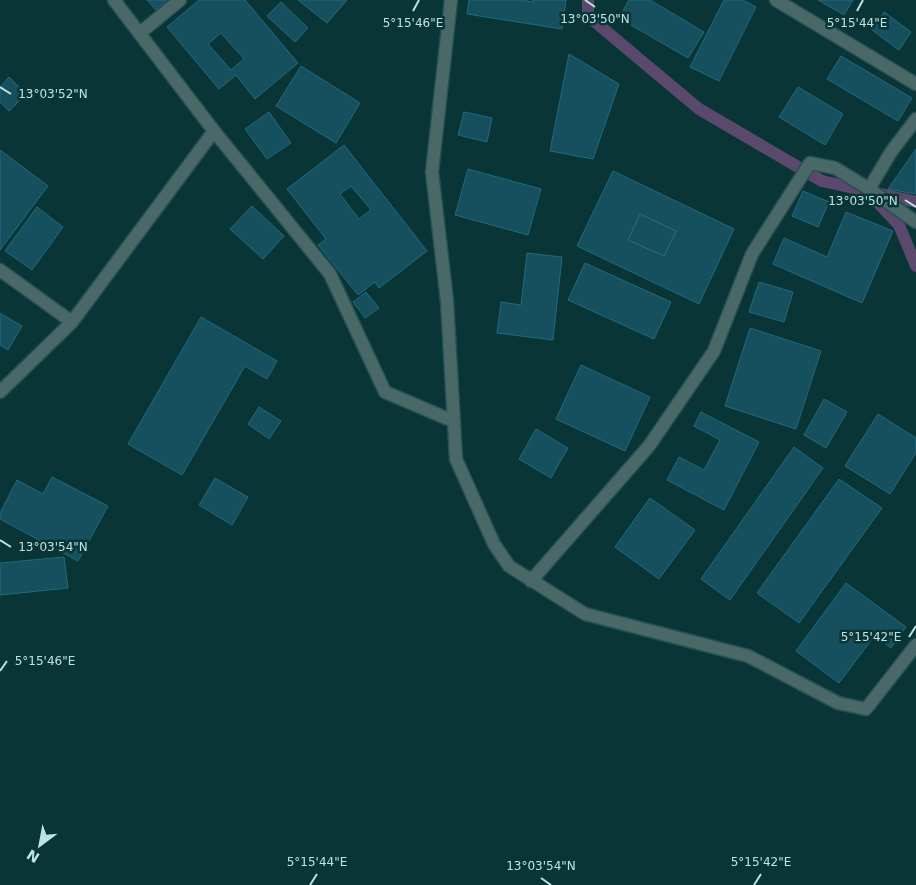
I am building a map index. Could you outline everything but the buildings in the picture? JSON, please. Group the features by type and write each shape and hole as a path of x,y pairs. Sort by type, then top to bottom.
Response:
{"street":[{"path":"114,0 214,131 330,274 385,392 454,421"},
{"path":"140,33 180,0"},
{"path":"451,0 432,172 447,301 456,459 494,544 509,566 585,614 748,656 838,703 866,709 916,645"},
{"path":"776,0 916,84"},
{"path":"869,189 891,152 916,119"},
{"path":"0,392 72,322 214,131"},
{"path":"532,582 649,446 714,351 752,254 810,163 835,168 916,222"},
{"path":"0,270 72,322"}],"waterway":[{"path":"588,0 588,16 699,109 822,181 916,202"},
{"path":"867,191 899,225 916,266"}]}
